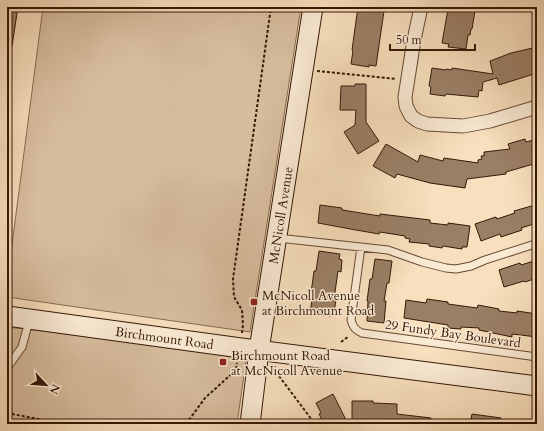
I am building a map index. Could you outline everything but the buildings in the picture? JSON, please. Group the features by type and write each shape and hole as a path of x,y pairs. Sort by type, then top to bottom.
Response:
{"main road":[{"name":"McNicoll Avenue","path":"250,424 259,350 278,238 313,7"},
{"name":"Birchmount Road","path":"7,316 537,386"}],"street":[{"path":"421,7 405,97 406,106 411,116 418,121 427,124 463,126 476,125 537,107"}],"lane":[{"path":"278,238 388,250 418,261 456,269 471,266 532,245 537,245"},
{"name":"29 Fundy Bay Boulevard","path":"361,247 350,320 357,331 362,333 537,357"},
{"path":"7,368 22,347 29,318"}],"path":[{"path":"243,324 242,310 234,297 233,279 271,7"},
{"path":"326,72 408,81"},
{"path":"186,424 206,398 236,370"},
{"path":"279,376 314,424"},
{"path":"7,413 49,421 55,424"}],"shaded area":[{"path":"43,7 301,7 250,332 7,297 7,283"},
{"path":"7,327 247,354 237,424 7,424"}],"place":[{"name":"McNicoll Avenue at Birchmount Road","path":"254,302"},
{"name":"Birchmount Road at McNicoll Avenue","path":"223,362"}]}
